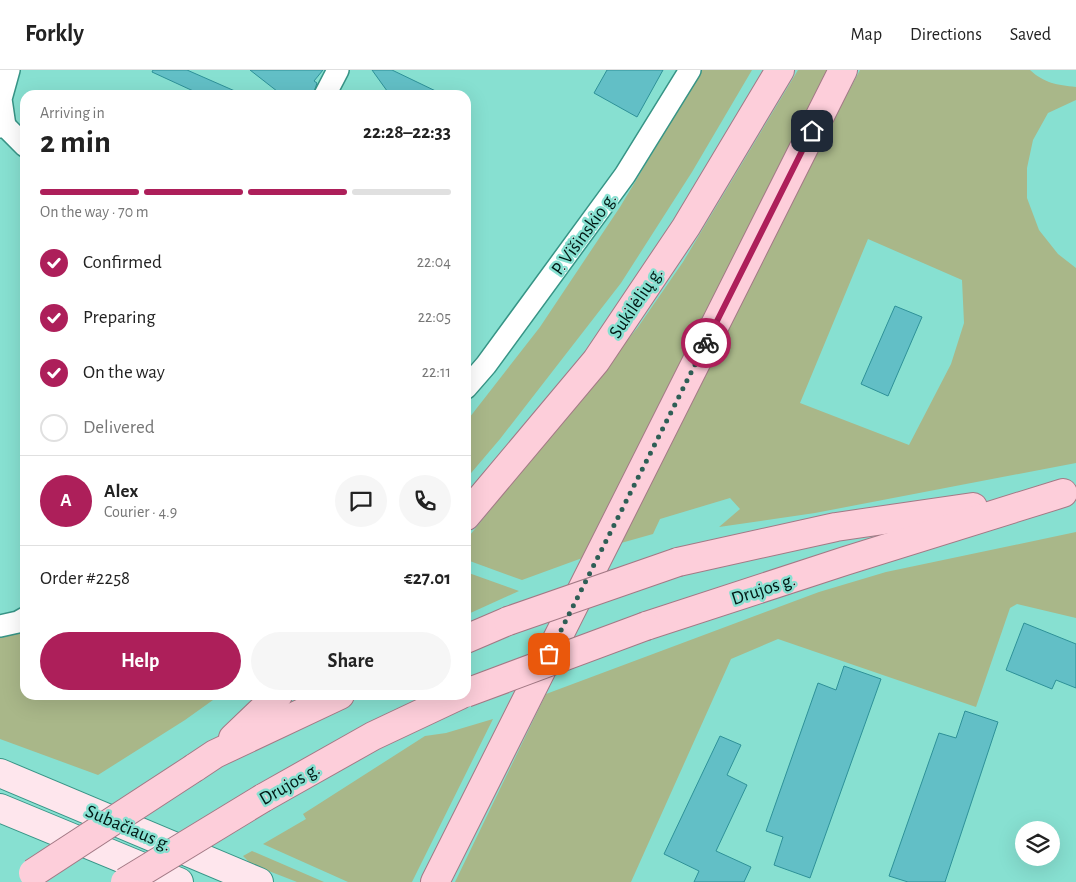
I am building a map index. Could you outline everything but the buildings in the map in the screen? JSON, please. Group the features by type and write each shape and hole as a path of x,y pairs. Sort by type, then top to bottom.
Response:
{"main road":[{"name":"Sukilėlių g.","path":"471,510 596,361 686,227 780,70"},
{"path":"435,882 842,70"},
{"name":"Drujos g.","path":"471,637 508,621 678,562 836,527 1069,492"},
{"name":"Drujos g.","path":"471,691 646,626 836,564 1069,492"},
{"path":"205,761 272,700"},
{"path":"27,877 205,761 330,700"},
{"name":"Drujos g.","path":"125,882 263,798 372,736 448,700"},
{"name":"Subačiaus g.","path":"0,773 259,882"},
{"name":"Subačiaus g.","path":"0,808 179,882"}],"street":[{"path":"9,70 1,99 2,126 20,142"},
{"path":"328,90 338,70"},
{"name":"P. Višinskio g.","path":"471,382 492,357 625,176 690,70"},
{"path":"0,626 20,621"}],"green space":[{"path":"702,70 752,70 692,172 621,283 500,439 471,473 471,416 540,327 620,207"},
{"path":"798,70 827,70 585,557 522,580 471,561 471,534 638,327 683,262"},
{"path":"860,70 1030,70 1040,78 1051,83 1076,87 1076,100 1048,113 1033,140 1027,168 1027,198 1039,230 1058,254 1076,268 1076,463 815,513 719,527 740,509 730,498 660,519 653,534 621,543 804,176","holes":["868,239 962,280 964,323 951,364 909,445 800,403"]},
{"path":"1076,532 1076,618 1017,604 1010,608 976,707 778,639 731,659 631,882 455,882 546,694 819,592 886,572"},
{"path":"471,574 519,591 471,613"},
{"path":"20,632 20,700 213,700 98,775 0,739 0,638"},
{"path":"493,719 412,882 348,882 263,844 306,819 303,814 425,736 446,733"},
{"path":"252,851 324,882 297,882 251,864 243,856"}],"way so far":[{"path":"549,654 706,343"}],"route":[{"path":"706,343 812,131"}]}
